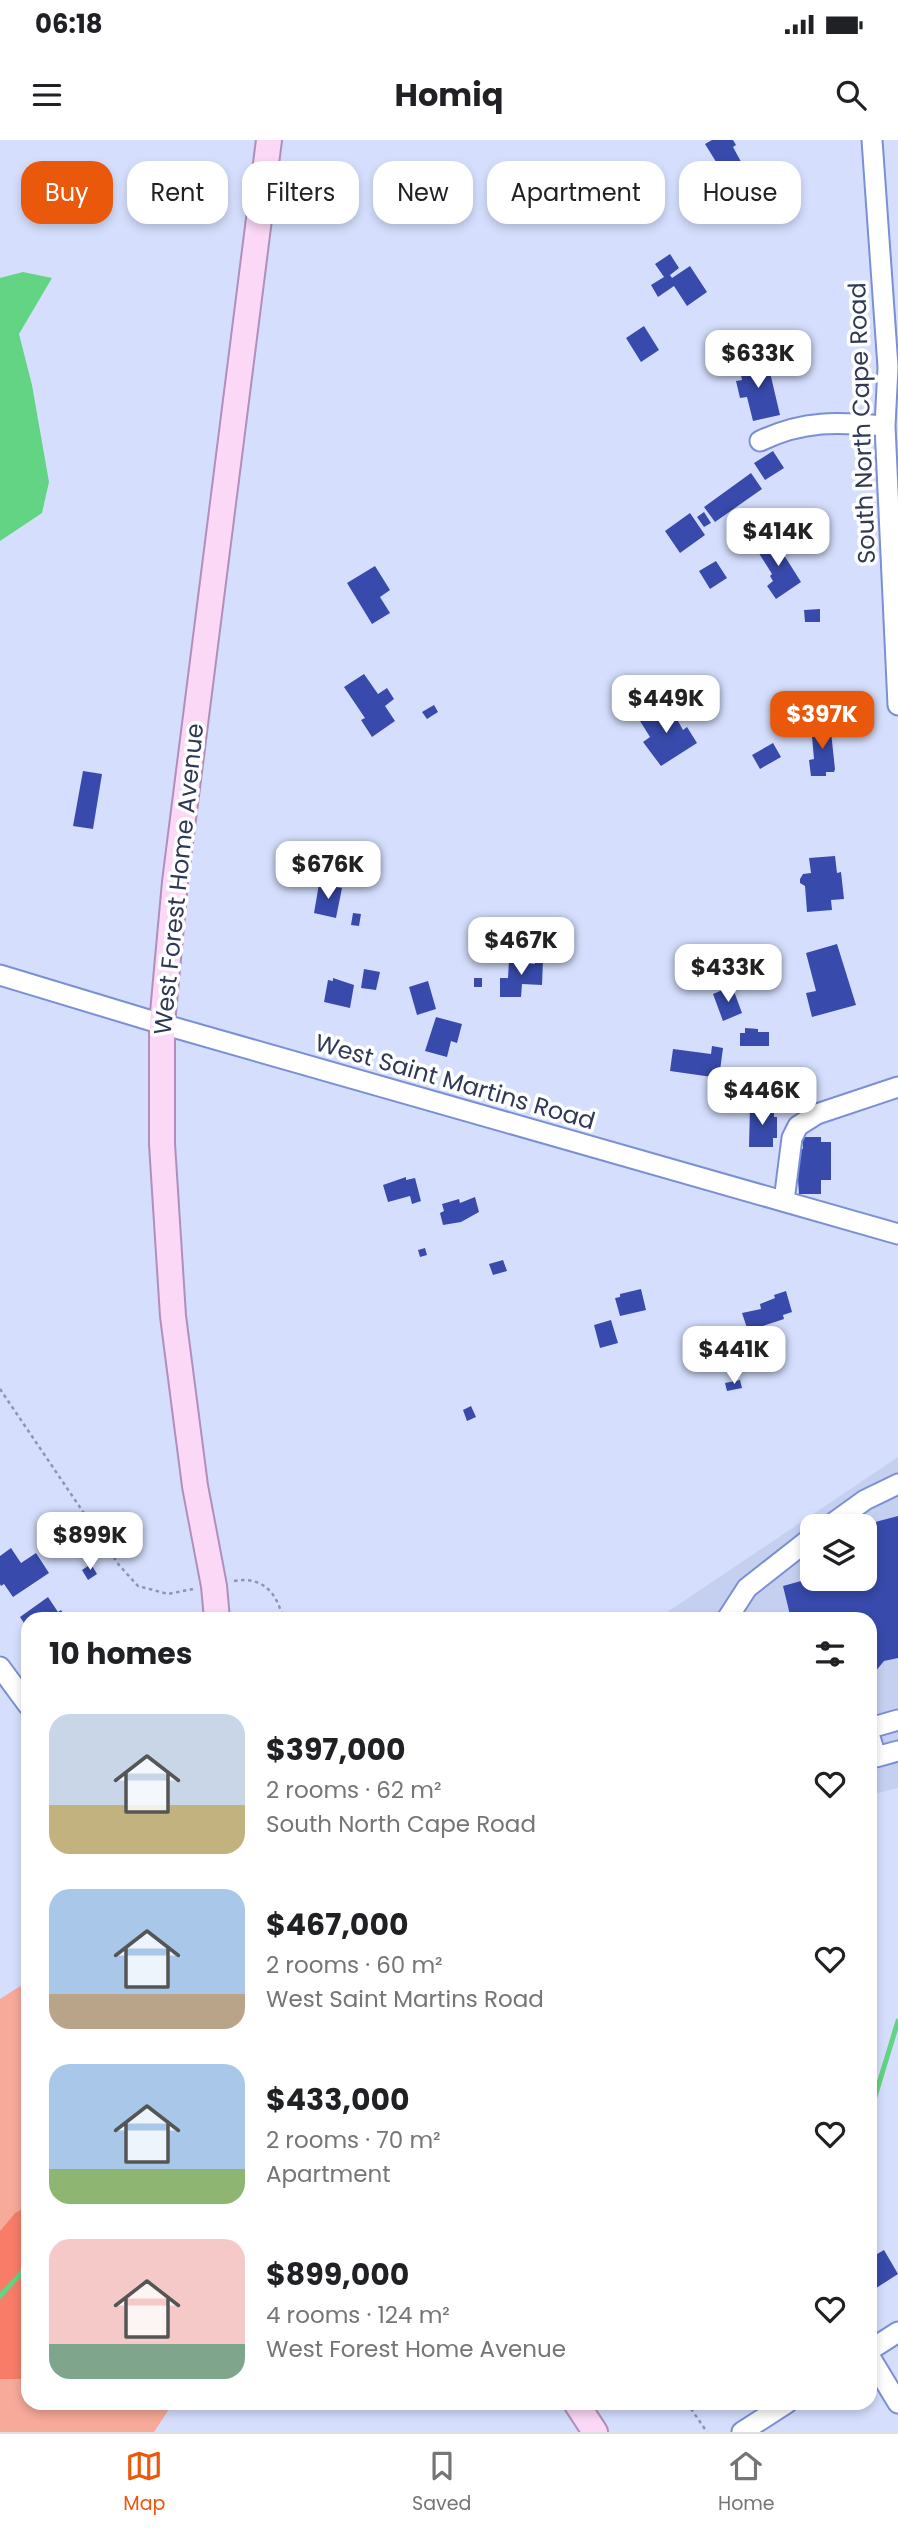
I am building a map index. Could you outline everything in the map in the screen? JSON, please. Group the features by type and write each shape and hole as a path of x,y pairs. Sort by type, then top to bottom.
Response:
{"main road":[{"name":"West Forest Home Avenue","path":"216,1612 195,1486 173,1316 162,1144 162,1024 175,883 269,140"},
{"path":"581,2410 595,2432"}],"street":[{"name":"South North Cape Road","path":"872,140 893,364 885,426 898,705"},
{"path":"760,441 799,425 885,426"},
{"name":"West Saint Martins Road","path":"0,975 162,1024 898,1234"},
{"path":"784,1201 792,1138 798,1126 817,1114 898,1087"},
{"path":"846,1514 865,1500 898,1484"},
{"path":"732,1612 747,1588 800,1546"},
{"path":"0,1667 21,1696"},
{"path":"877,1726 898,1720"},
{"path":"877,1757 898,1751"},
{"path":"877,2346 898,2332"},
{"path":"877,2368 898,2403"},
{"path":"742,2432 777,2410"}],"path":[{"path":"0,1389 119,1565 138,1586 168,1594 250,1578 269,1588 280,1612"},
{"path":"692,2410 707,2432"}],"shaded area":[{"path":"23,272 52,278 19,334 32,385 49,482 42,513 0,541 0,278"},
{"path":"898,1457 898,1788 877,1793 877,1612 667,1612 800,1523 800,1591 877,1591 877,1514 813,1514"},
{"path":"21,1986 21,2210 0,2231 0,1999"},
{"path":"21,2210 21,2379 0,2379 0,2231"},
{"path":"0,2379 21,2379 21,2410 168,2410 154,2432 0,2432"}],"building":[{"path":"712,140 733,140 736,145 733,147 741,161 716,161 705,144"},
{"path":"670,254 679,268 670,275 672,278 690,266 707,292 687,306 674,286 658,297 651,285 664,277 655,264"},
{"path":"644,326 659,350 641,362 626,338"},
{"path":"760,357 762,365 768,364 780,415 753,421 747,397 740,398 736,381 742,380 740,370 745,369 743,361"},
{"path":"773,451 784,468 765,480 754,463"},
{"path":"751,473 762,489 715,522 704,507"},
{"path":"704,512 711,523 704,527 697,517"},
{"path":"690,513 705,535 680,553 665,531"},
{"path":"772,536 801,582 776,599 767,586 773,581 770,576 772,574 755,547"},
{"path":"716,561 727,578 710,589 699,571"},
{"path":"375,566 390,590 380,597 390,613 372,624 347,583"},
{"path":"820,609 820,622 805,622 804,610"},
{"path":"364,674 378,694 387,688 394,699 385,706 395,721 372,737 361,720 365,718 344,687"},
{"path":"668,703 683,730 687,727 697,743 661,766 643,742 650,737 640,721"},
{"path":"434,705 438,712 427,719 422,712"},
{"path":"830,723 834,772 826,772 826,776 811,776 809,760 814,759 811,725"},
{"path":"773,743 781,757 760,769 752,755"},
{"path":"83,771 102,774 93,829 73,826"},
{"path":"835,856 837,873 841,872 844,899 831,900 832,910 807,912 805,886 800,883 800,879 803,874 811,873 809,858"},
{"path":"319,884 342,888 336,918 314,913"},
{"path":"353,913 361,914 359,926 351,925"},
{"path":"837,944 856,1005 812,1017 806,993 816,991 806,953"},
{"path":"509,960 524,960 524,963 535,964 535,960 543,960 542,985 522,984 521,997 500,997 500,978 508,978"},
{"path":"364,969 380,972 376,990 361,988"},
{"path":"333,978 354,985 350,1008 324,1002 328,980 333,981"},
{"path":"474,978 482,978 482,987 474,987"},
{"path":"428,981 436,1009 417,1015 409,987"},
{"path":"732,986 742,1013 723,1021 713,994"},
{"path":"436,1017 462,1024 457,1043 451,1041 447,1057 425,1051"},
{"path":"745,1028 769,1032 769,1046 740,1046 740,1033 745,1033"},
{"path":"712,1046 723,1048 719,1078 670,1071 673,1049 711,1054"},
{"path":"769,1083 770,1100 759,1100 757,1084"},
{"path":"750,1106 774,1106 777,1138 773,1138 773,1147 749,1147"},
{"path":"803,1137 821,1137 821,1142 831,1142 831,1180 821,1180 821,1194 799,1194 796,1149 803,1149"},
{"path":"406,1177 406,1180 415,1178 421,1201 412,1204 410,1196 388,1202 383,1185"},
{"path":"475,1197 479,1212 461,1222 443,1225 440,1213 444,1211 442,1204 459,1199 460,1203"},
{"path":"425,1248 427,1255 420,1257 418,1250"},
{"path":"503,1260 507,1271 493,1275 489,1264"},
{"path":"641,1289 646,1310 620,1316 615,1298 620,1297 620,1294"},
{"path":"786,1291 792,1312 783,1315 784,1319 748,1331 742,1313 761,1309 760,1304"},
{"path":"611,1320 618,1343 600,1348 594,1325"},
{"path":"740,1380 742,1388 727,1391 725,1383"},
{"path":"471,1406 476,1417 467,1421 463,1410"},
{"path":"898,1516 898,1658 884,1661 877,1670 877,1612 789,1612 783,1586 800,1581 800,1591 877,1591 877,1522"},
{"path":"11,1548 21,1563 36,1553 49,1573 13,1597 4,1584 0,1584 0,1556"},
{"path":"91,1564 97,1574 88,1580 82,1570"},
{"path":"48,1597 58,1612 27,1612"},
{"path":"884,2250 898,2274 877,2288 877,2254"}],"waterway":[{"path":"877,2090 898,2021"},
{"path":"0,2296 21,2274"}]}
